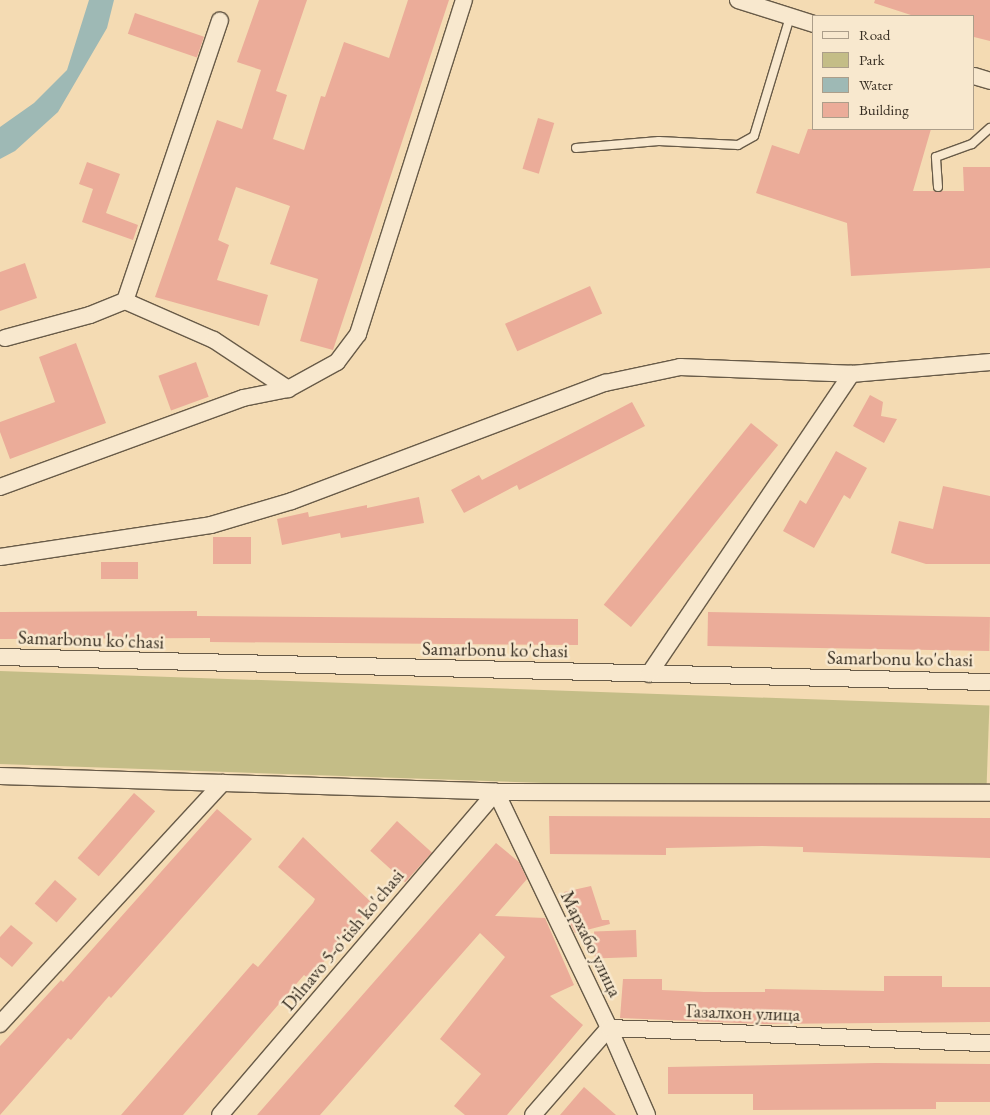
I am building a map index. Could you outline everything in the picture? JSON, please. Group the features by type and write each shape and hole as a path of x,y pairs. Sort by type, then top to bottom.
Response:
{"street":[{"path":"0,487 243,398 288,389 338,362 358,334 464,0"},
{"path":"738,0 812,23"},
{"path":"125,301 220,20"},
{"path":"975,76 990,81"},
{"path":"5,338 90,315 125,301 214,340 288,389"},
{"path":"0,557 211,525 292,502 605,383 680,367 851,374 990,362"},
{"path":"649,674 851,374"},
{"name":"Samarbonu ko'chasi","path":"0,657 990,682"},
{"path":"0,776 496,792 990,793"},
{"path":"0,1024 222,783"},
{"name":"Мархабо улица","path":"496,792 610,1028 647,1115"},
{"name":"Dilnavo 5-o'tish ko'chasi","path":"220,1115 496,792"},
{"path":"533,1115 610,1028"},
{"name":"Газалхон улица","path":"610,1028 990,1043"}],"lane":[{"path":"576,148 659,141 738,145 754,136 790,16"},
{"path":"938,187 936,157 972,144 990,128"}],"green space":[{"path":"0,671 989,706 986,798 0,764"}],"water":[{"path":"89,0 114,0 107,28 58,112 15,151 0,159 0,127 34,103 67,70"}],"building":[{"path":"259,0 307,0 276,91 287,95 273,139 304,150 321,96 325,97 344,42 389,58 408,0 449,0 333,350 300,341 318,279 270,264 290,206 236,187 218,240 229,245 217,280 268,295 259,326 155,297 217,120 242,129 261,70 237,62"},
{"path":"875,0 990,0 990,41 975,37 975,15 911,15 874,3"},
{"path":"135,13 204,37 197,58 128,34"},
{"path":"538,118 554,123 539,174 523,169"},
{"path":"808,129 931,130 913,191 964,191 963,167 990,167 990,268 851,276 847,223 756,193 772,145 799,154"},
{"path":"87,162 120,174 106,213 138,225 133,240 82,222 93,189 79,184"},
{"path":"25,263 37,298 0,311 0,272"},
{"path":"590,286 602,313 517,351 505,324"},
{"path":"76,343 106,423 10,459 0,432 0,422 55,402 39,357"},
{"path":"196,362 209,397 171,410 158,376"},
{"path":"870,395 883,402 881,416 897,419 884,443 853,426"},
{"path":"632,402 645,426 519,490 517,485 464,513 451,490 479,475 482,480"},
{"path":"751,423 778,445 631,627 604,605"},
{"path":"836,451 867,468 850,499 844,495 814,548 783,531 800,500 806,504"},
{"path":"943,486 990,496 990,564 926,564 891,553 899,521 933,529"},
{"path":"419,497 424,523 341,538 340,533 282,545 277,519 308,512 309,517 367,505 367,508"},
{"path":"213,537 251,537 251,564 213,564"},
{"path":"101,562 138,562 138,579 101,579"},
{"path":"197,611 197,616 578,619 578,645 210,642 210,638 0,639 0,612"},
{"path":"708,612 990,617 989,651 707,646"},
{"path":"134,793 155,811 99,876 78,858"},
{"path":"217,809 252,839 111,998 109,996 71,1040 68,1038 0,1115 0,1046 61,980 63,982"},
{"path":"549,816 990,818 990,858 803,852 803,847 762,846 666,848 666,855 550,854"},
{"path":"397,821 432,852 405,882 370,851"},
{"path":"303,837 373,904 309,979 304,975 183,1115 121,1115 253,963 258,967 313,903 315,899 278,867"},
{"path":"496,843 519,862 527,879 495,916 545,918 574,985 550,996 583,1025 507,1115 465,1115 454,1106 481,1074 440,1039 505,957 480,933 320,1115 257,1115"},
{"path":"55,880 77,899 57,922 35,903"},
{"path":"591,886 602,920 609,920 610,924 575,933 568,919 576,919 564,892"},
{"path":"11,925 33,943 12,967 0,957 0,937"},
{"path":"636,930 637,957 595,958 594,931"},
{"path":"884,976 942,976 942,987 990,987 990,1022 764,1024 620,1018 623,979 662,979 662,990 704,992 765,992 765,989 884,991"},
{"path":"876,1063 990,1064 990,1102 936,1102 936,1109 753,1110 753,1094 668,1094 668,1067"},
{"path":"584,1087 616,1115 560,1115"}]}
